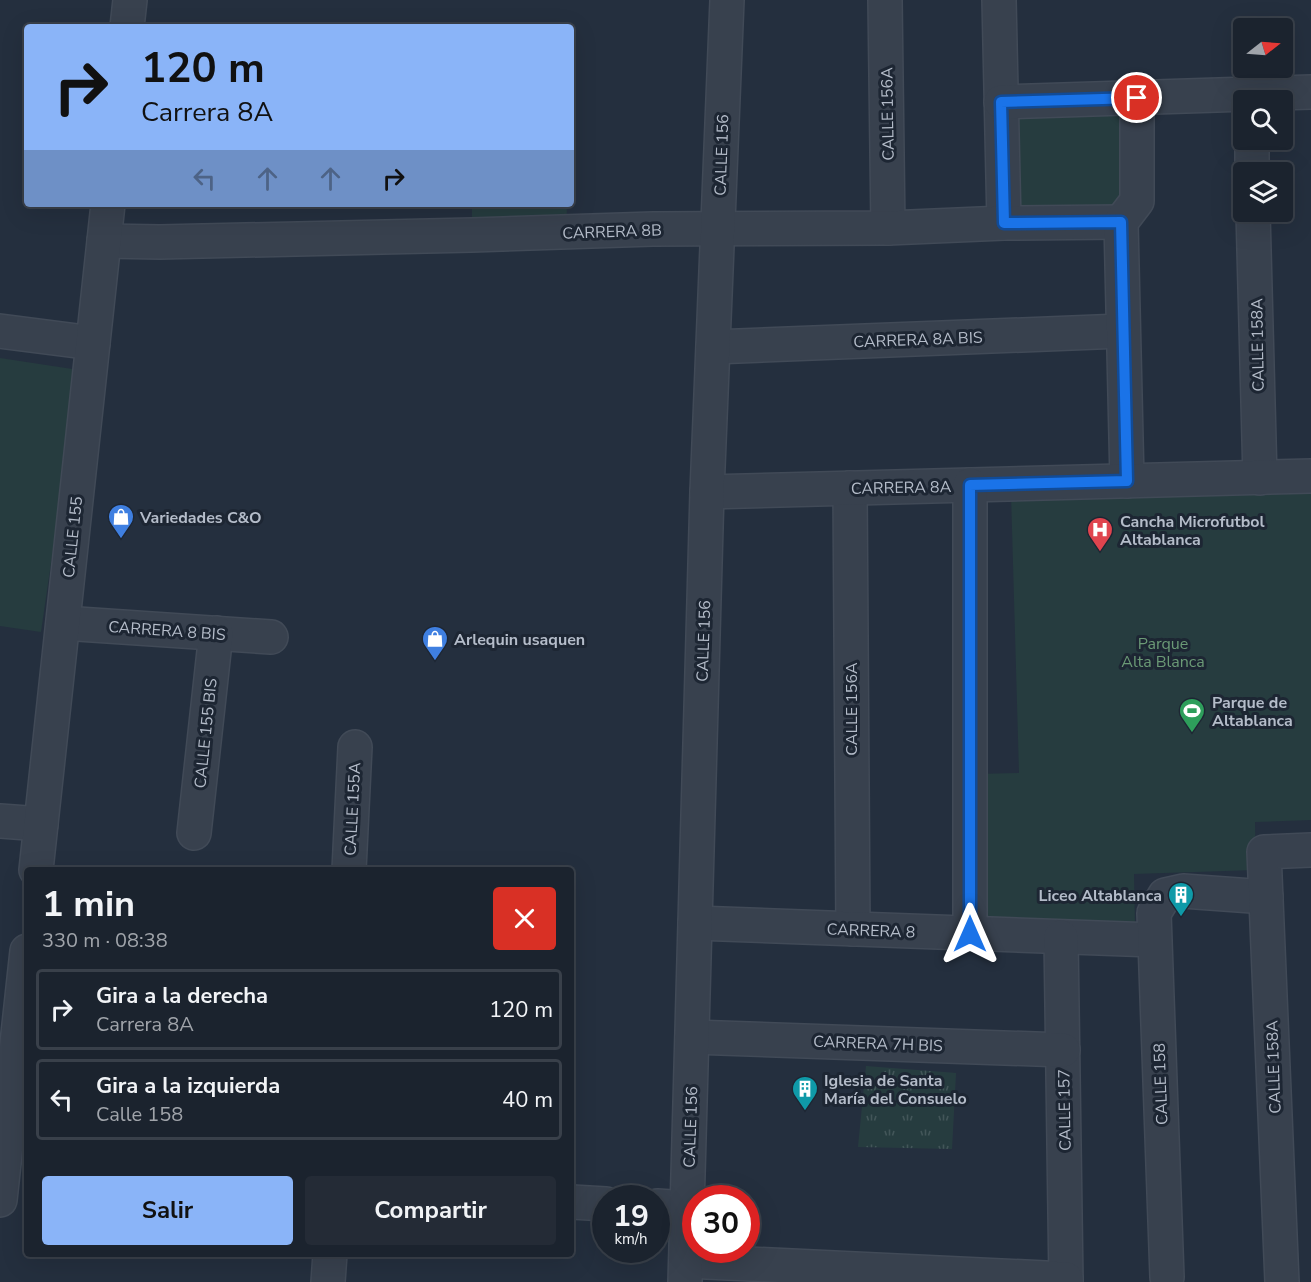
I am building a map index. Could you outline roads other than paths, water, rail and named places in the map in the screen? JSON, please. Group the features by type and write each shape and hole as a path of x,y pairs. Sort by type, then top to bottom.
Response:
{"street":[{"path":"127,24 130,0"},
{"name":"CALLE 156","path":"686,1271 672,1207 692,1037 707,492 727,0"},
{"name":"CALLE 156A","path":"885,0 888,228"},
{"path":"999,0 1004,223"},
{"path":"1293,93 1311,92"},
{"path":"1001,102 1233,97"},
{"path":"1127,481 1121,222 1137,201 1137,98"},
{"name":"CALLE 155","path":"36,867 108,207"},
{"name":"CARRERA 8B","path":"104,241 160,242 653,229 888,228 1004,223 1121,222"},
{"name":"CALLE 158A","path":"1253,222 1260,478"},
{"path":"0,331 93,343"},
{"name":"CARRERA 8A BIS","path":"713,347 1122,331"},
{"name":"CARRERA 8A","path":"707,492 1311,476"},
{"path":"970,485 970,934"},
{"name":"CALLE 156A","path":"849,488 853,929"},
{"name":"CARRERA 8 BIS","path":"63,623 271,636"},
{"name":"CALLE 155 BIS","path":"194,833 216,633"},
{"name":"CALLE 155A","path":"349,867 356,747"},
{"path":"0,821 41,824"},
{"name":"CALLE 158A","path":"1282,1282 1264,852 1311,850"},
{"name":"CALLE 158","path":"1167,1276 1154,913 1165,895 1183,891 1266,897"},
{"name":"CARRERA 8","path":"695,923 1155,940"},
{"name":"CALLE 157","path":"1061,937 1066,1280"},
{"path":"0,1200 15,1167 24,1005"},
{"name":"CARRERA 7H BIS","path":"692,1037 1063,1050"},
{"path":"574,1202 592,1203"},
{"path":"328,1282 330,1257"},
{"path":"686,1271 1066,1280"}],"place":[{"name":"Variedades C&O","path":"121,540"},
{"name":"Cancha Microfutbol Altablanca","path":"1100,553"},
{"name":"Arlequin usaquen","path":"435,662"},
{"name":"Parque de Altablanca","path":"1192,734"},
{"name":"Liceo Altablanca","path":"1181,918"},
{"name":"Iglesia de Santa María del Consuelo","path":"805,1112"}],"park label":[{"name":"Parque Alta Blanca","path":"1163,652"}]}
